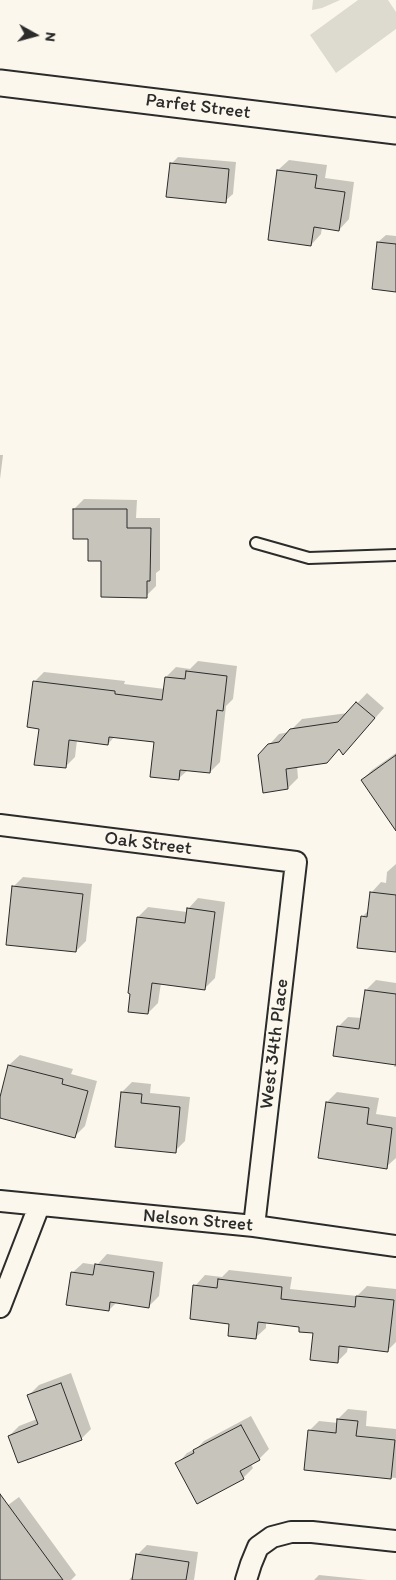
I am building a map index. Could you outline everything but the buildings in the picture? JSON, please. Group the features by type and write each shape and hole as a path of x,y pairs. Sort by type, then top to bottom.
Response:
{"street":[{"name":"Parfet Street","path":"0,82 396,131"},
{"name":"Oak Street","path":"0,825 296,862"},
{"name":"West 34th Place","path":"254,1226 296,862"},
{"name":"Nelson Street","path":"0,1201 254,1226 396,1246"},
{"path":"0,1307 39,1206"},
{"path":"246,1580 250,1564 258,1547 272,1537 291,1532 312,1532 396,1541"}],"lane":[{"path":"256,543 310,558 396,554"}],"shaded area":[{"path":"313,0 340,0 312,10"},
{"path":"358,0 388,0 396,12 396,29 336,73 310,35"}]}
